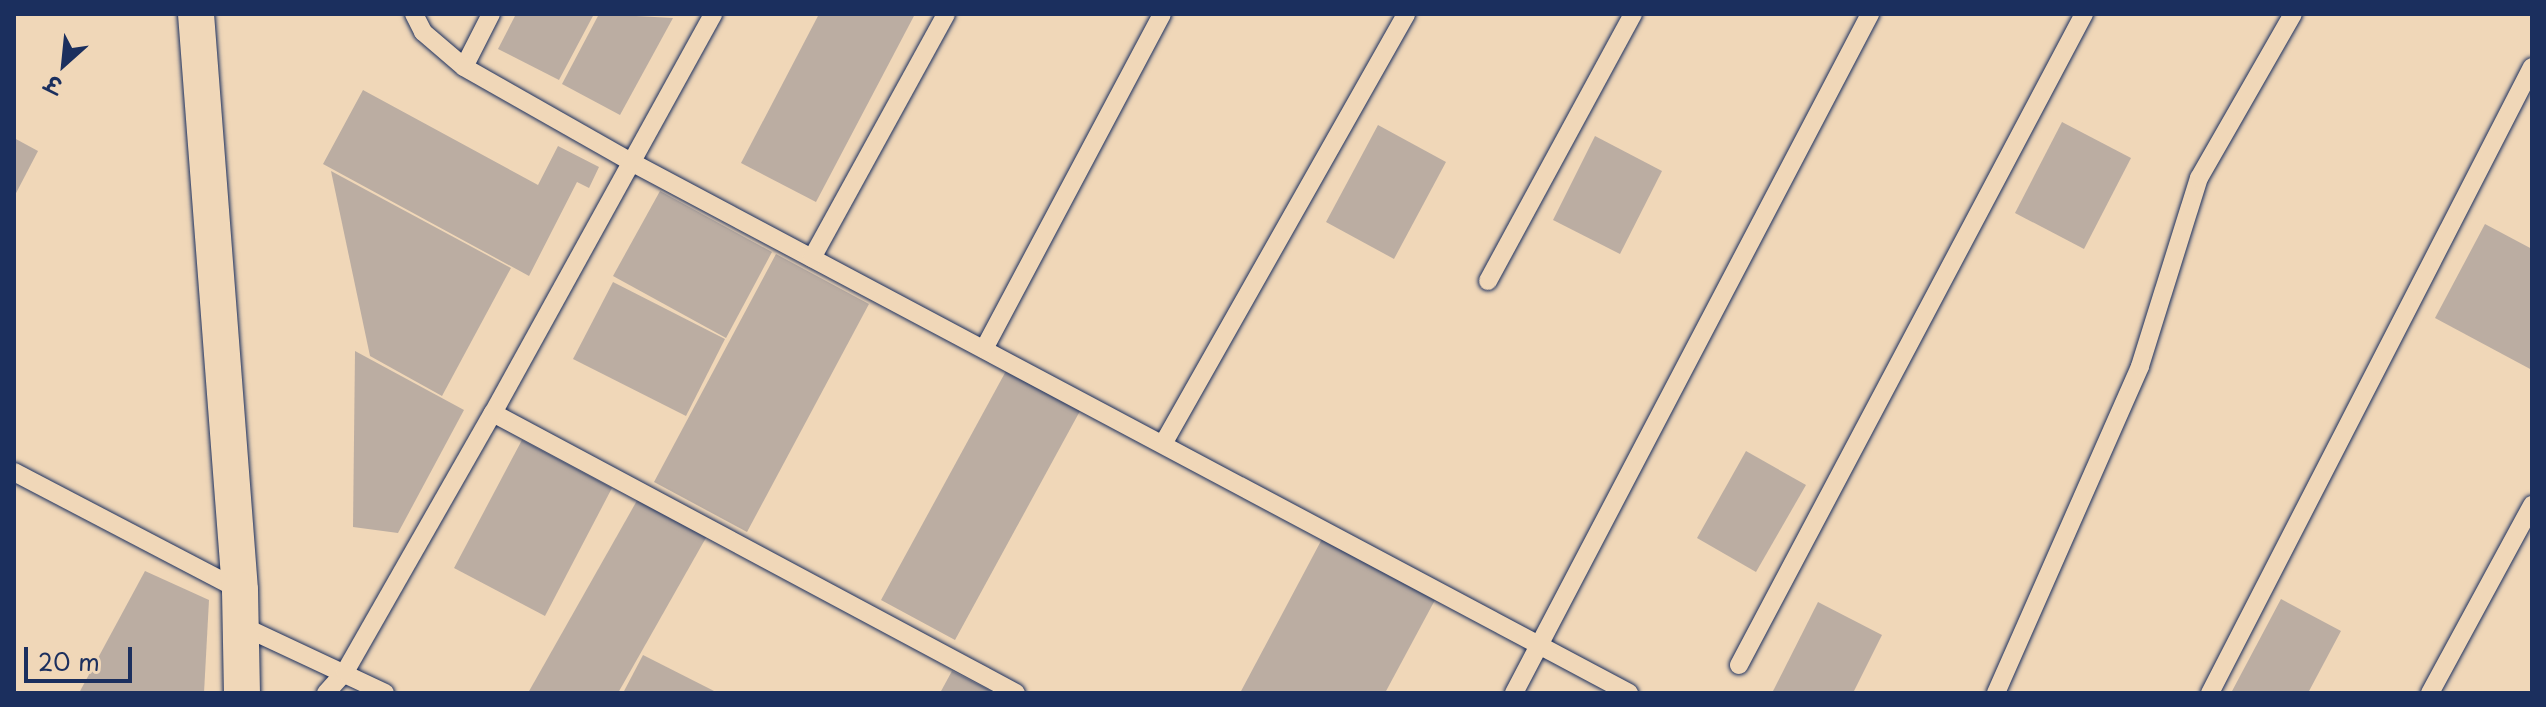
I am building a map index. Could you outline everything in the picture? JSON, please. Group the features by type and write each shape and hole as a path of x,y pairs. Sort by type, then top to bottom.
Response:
{"street":[{"path":"196,14 240,607 242,693"}],"lane":[{"path":"414,14 423,32 464,67 635,164 1629,693"},
{"path":"464,67 491,14"},
{"path":"326,693 345,672 635,164 713,14"},
{"path":"812,258 946,14"},
{"path":"984,349 1162,14"},
{"path":"1163,444 1406,14"},
{"path":"1488,281 1633,14"},
{"path":"1514,693 1870,14"},
{"path":"1739,665 2084,14"},
{"path":"1996,693 2140,366 2199,178 2293,14"},
{"path":"2210,693 2532,67"},
{"path":"493,413 1016,693"},
{"path":"14,472 345,672 385,693"},
{"path":"2430,693 2532,505"}],"building":[{"path":"516,14 594,14 559,80 498,49"},
{"path":"599,14 673,18 620,115 562,84"},
{"path":"819,14 915,14 816,202 741,163"},
{"path":"363,90 538,185 558,146 599,167 589,188 577,182 529,276 323,164"},
{"path":"2062,122 2131,158 2084,249 2015,213"},
{"path":"1378,125 1446,162 1394,259 1326,222"},
{"path":"1595,136 1662,171 1620,254 1553,220"},
{"path":"14,138 38,151 14,197"},
{"path":"331,171 511,268 442,396 370,356"},
{"path":"660,191 772,252 726,338 613,276"},
{"path":"2485,224 2532,249 2532,370 2435,318"},
{"path":"776,254 869,304 747,532 654,482"},
{"path":"613,282 725,339 686,416 573,359"},
{"path":"355,351 464,410 398,533 353,527"},
{"path":"1006,371 1080,411 955,640 881,600"},
{"path":"522,440 612,488 545,616 454,568"},
{"path":"1746,451 1806,485 1756,572 1697,538"},
{"path":"639,497 707,536 618,693 528,693"},
{"path":"1322,539 1435,600 1385,693 1240,693"},
{"path":"145,571 209,600 204,693 79,693"},
{"path":"2281,599 2341,631 2308,693 2231,693"},
{"path":"1818,602 1882,635 1853,693 1772,693"},
{"path":"643,655 718,693 623,693"},
{"path":"952,671 995,693 940,693"}]}
